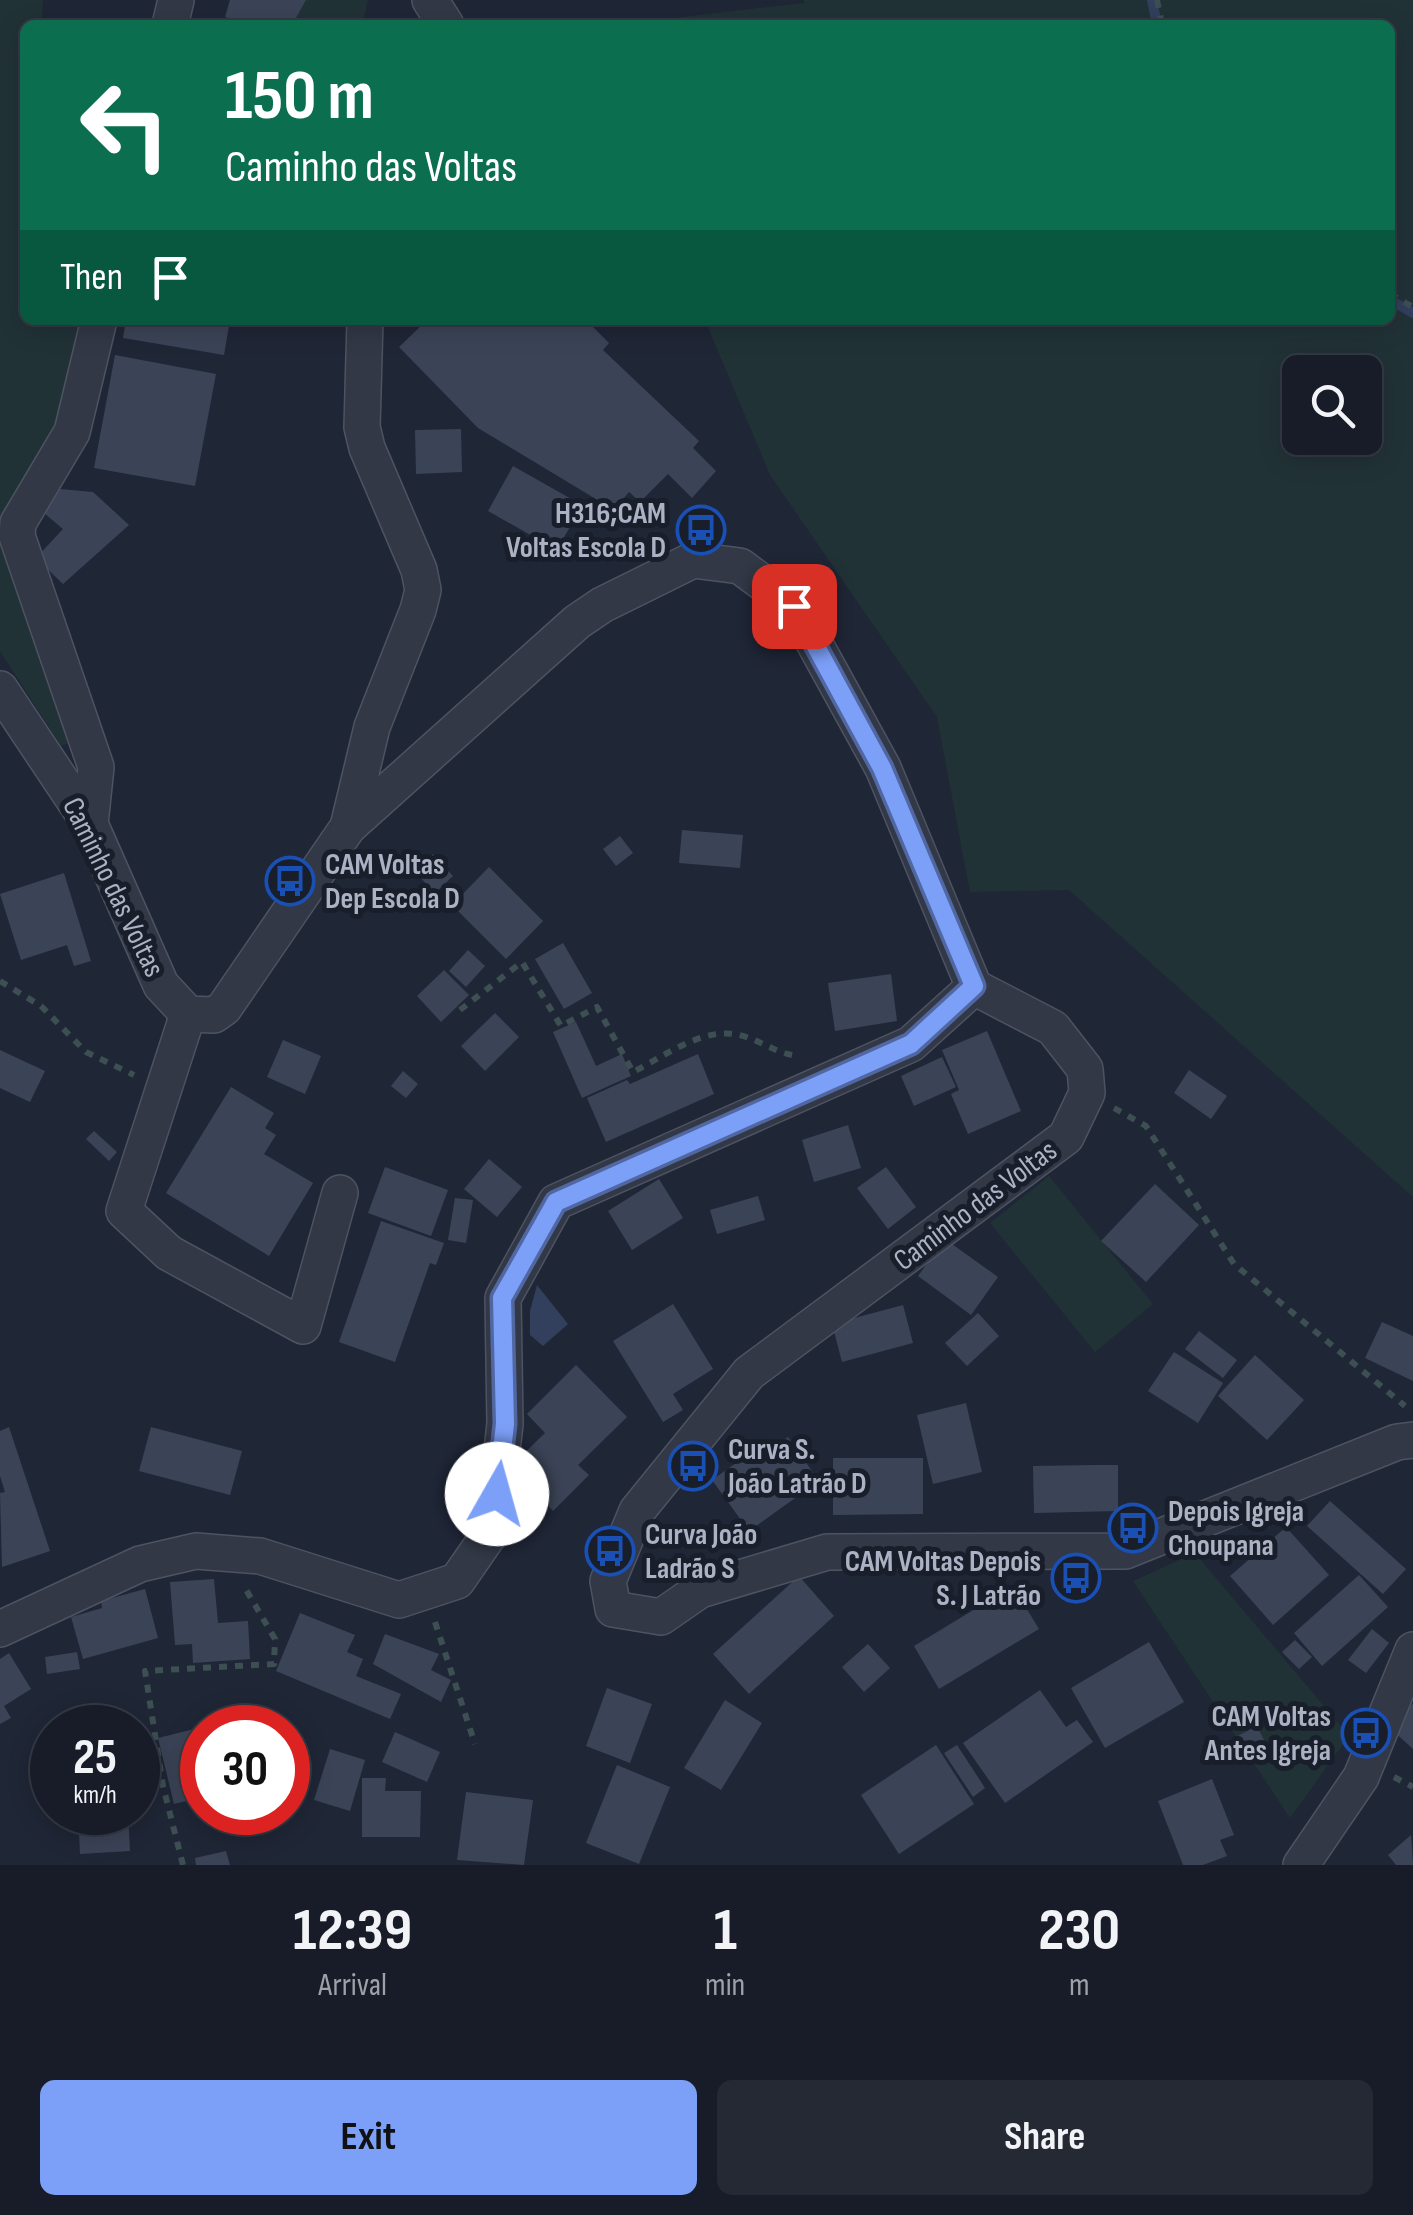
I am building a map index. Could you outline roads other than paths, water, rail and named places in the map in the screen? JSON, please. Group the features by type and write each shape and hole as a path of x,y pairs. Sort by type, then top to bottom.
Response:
{"street":[{"path":"90,824 96,768 18,536 18,523 72,432 98,325"},
{"path":"348,827 372,727 423,590 420,570 367,448 362,427 366,325"},
{"path":"0,1629 140,1564 196,1552 260,1556 399,1600 458,1581 493,1529 505,1424 502,1298 556,1202 911,1044 974,986 882,768 794,606 740,566 693,560 602,605 577,622 348,827 224,1008 214,1015 188,1014 124,1211 169,1253 303,1326 340,1193"},
{"name":"Caminho das Voltas","path":"0,689 90,824 161,985 188,1014"},
{"name":"Caminho das Voltas","path":"974,986 1053,1028 1084,1069 1087,1093 1066,1137 749,1372 638,1512 608,1582 613,1609 661,1617 700,1590 827,1552 1125,1552 1397,1442 1413,1440"},
{"path":"1301,1865 1361,1777 1413,1650"}],"water":[{"path":"537,1285 568,1324 543,1346 530,1335 530,1311"}],"waterway":[{"path":"1152,0 1156,20"},
{"path":"1395,303 1413,313"}],"place":[{"name":"H316;CAM Voltas Escola D","path":"701,530"},
{"name":"CAM Voltas Dep Escola D","path":"290,881"},
{"name":"Curva S. João Latrão D","path":"693,1466"},
{"name":"Depois Igreja Choupana","path":"1133,1528"},
{"name":"Curva João Ladrão S","path":"610,1551"},
{"name":"CAM Voltas Depois S. J Latrão","path":"1076,1578"},
{"name":"CAM Voltas Antes Igreja","path":"1366,1733"}]}
